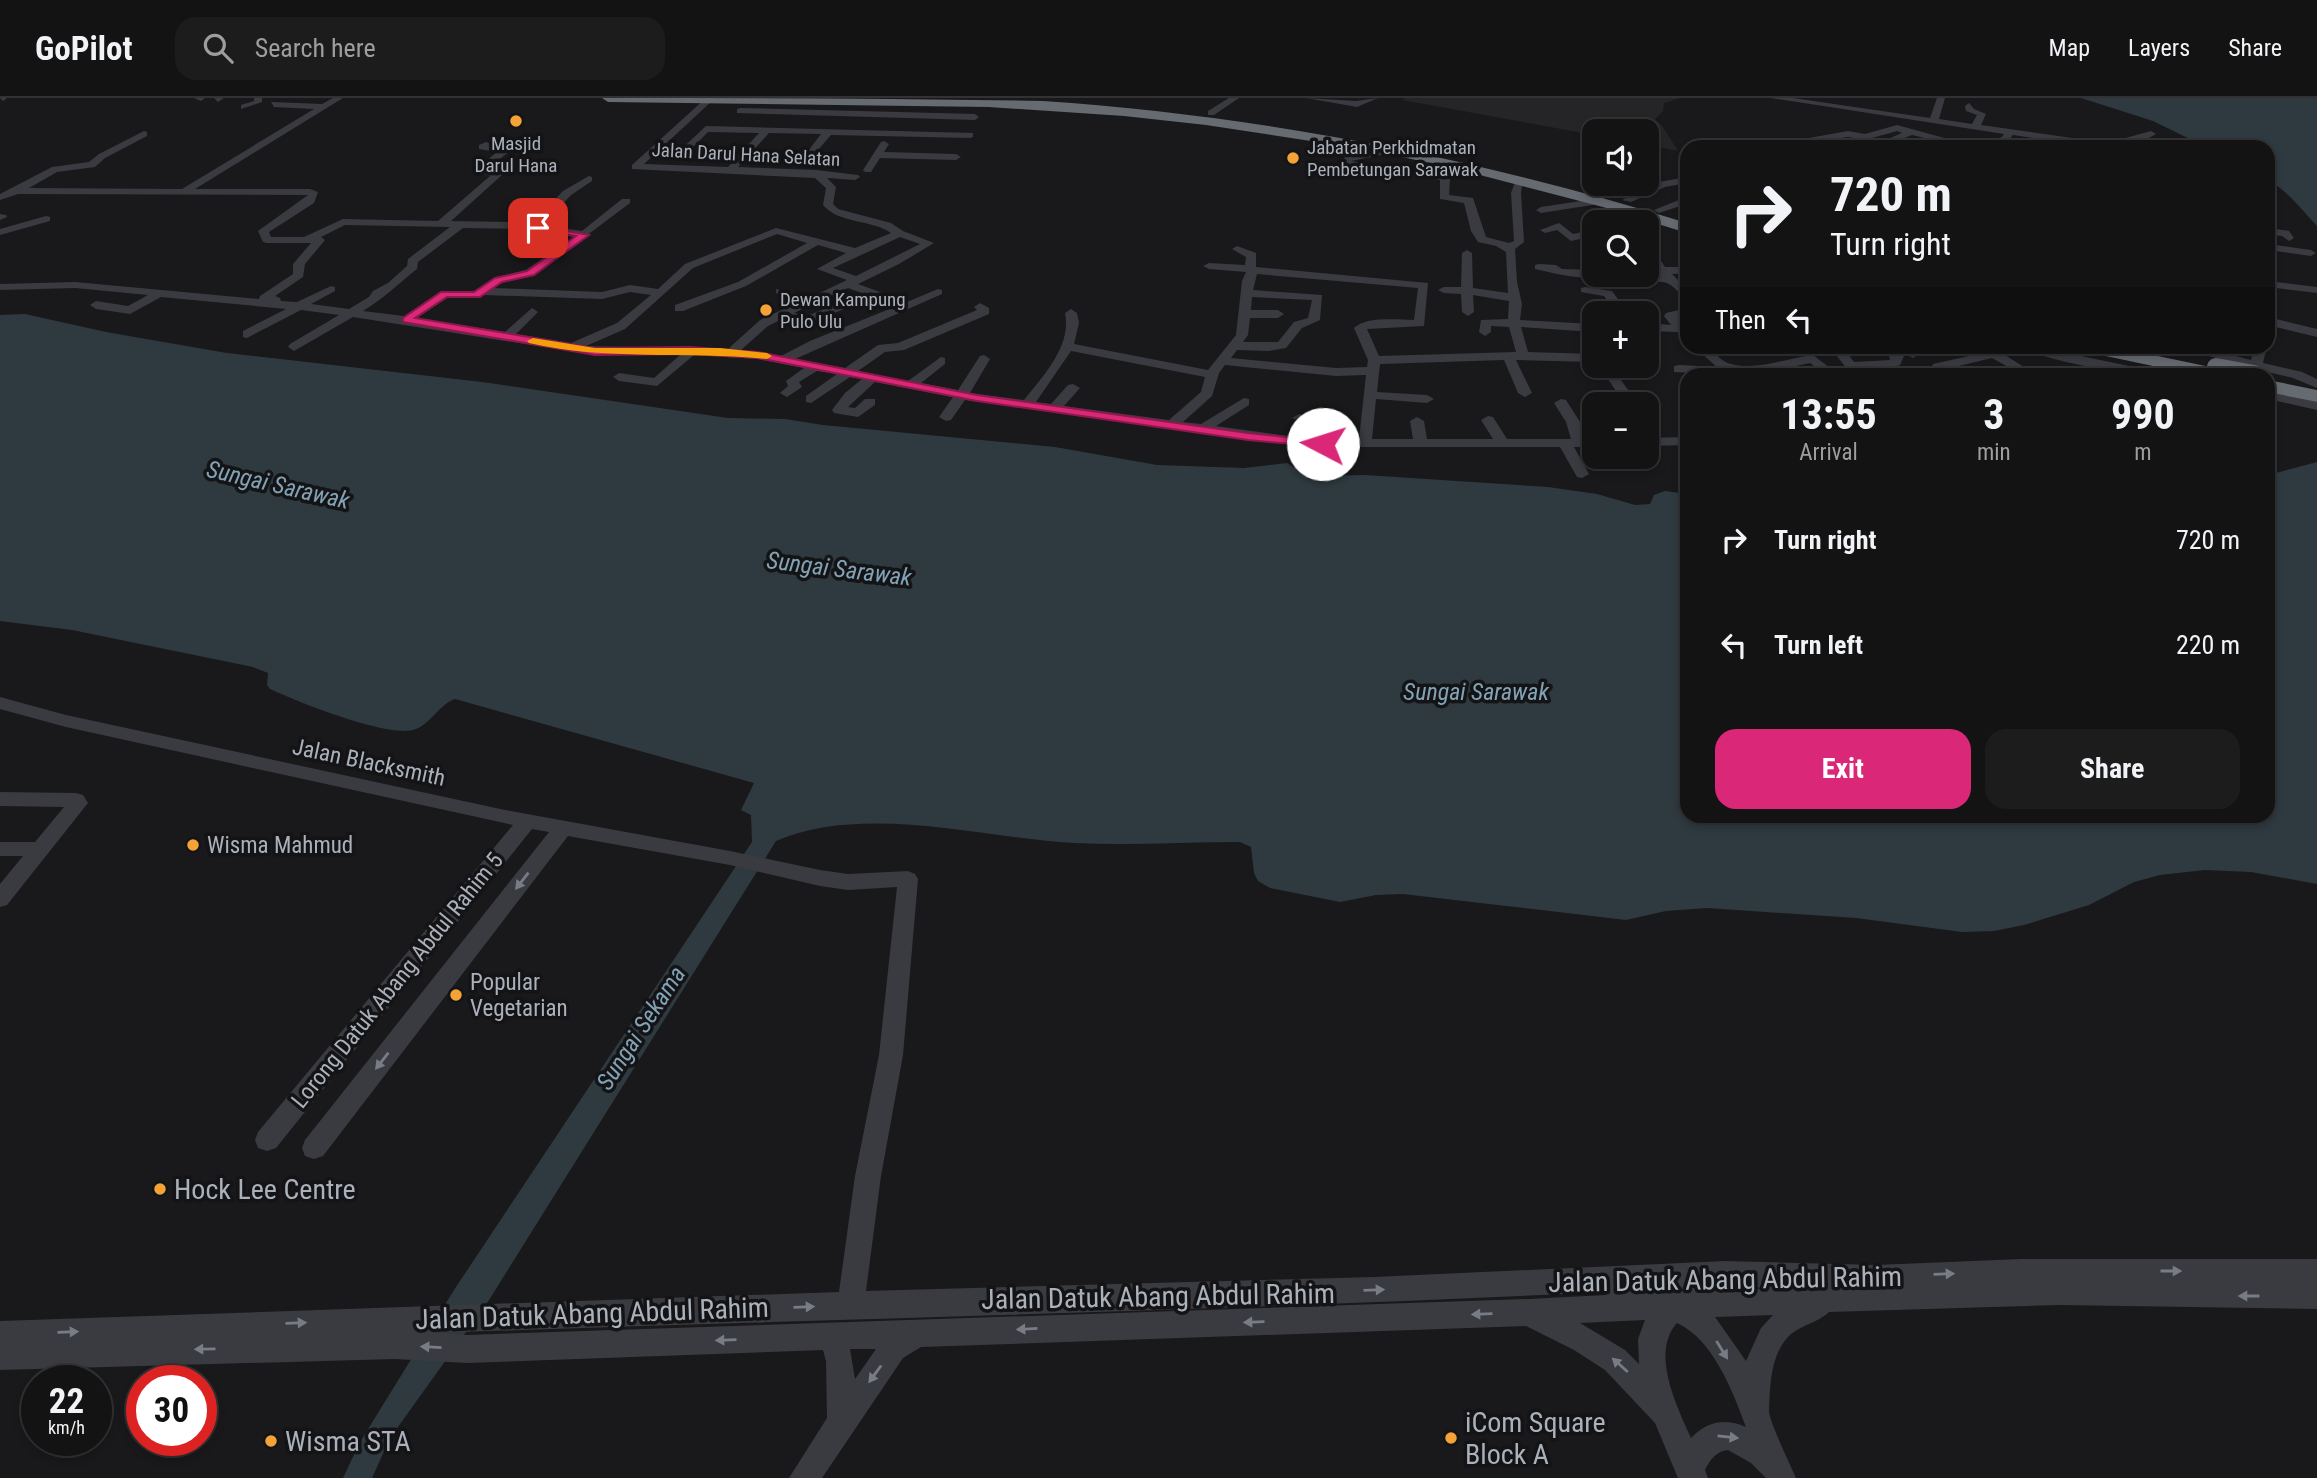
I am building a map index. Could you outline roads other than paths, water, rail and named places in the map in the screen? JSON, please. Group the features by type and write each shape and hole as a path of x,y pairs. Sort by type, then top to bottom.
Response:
{"highway":[{"path":"608,98 834,99 1041,105 1226,123 1427,147 1627,200 1641,210"},
{"path":"1012,98 1210,113 1336,135 1520,179 1630,210"},
{"path":"1659,217 1680,218"},
{"path":"1659,219 1680,226"},
{"path":"2125,354 2199,368"},
{"path":"2148,354 2203,368"},
{"path":"2275,377 2317,386"},
{"path":"2275,387 2317,396"}],"street":[{"path":"244,107 258,102 255,98"},
{"path":"186,190 339,98"},
{"path":"1210,113 1234,98"},
{"path":"1310,98 1357,104 1374,98"},
{"path":"1893,140 1901,137 1905,129 1929,120 1939,111 1941,98"},
{"path":"1766,112 1779,99 1850,103 1860,108 1878,107 1929,120 2054,140"},
{"name":"Jalan Darul Hana Selatan","path":"709,100 635,167 731,169 855,177"},
{"path":"273,105 324,107"},
{"path":"1969,106 1970,111 1982,114 1975,127"},
{"path":"1860,108 1849,122 1875,134"},
{"path":"740,111 975,117"},
{"path":"868,170 904,114"},
{"path":"2002,140 2025,123"},
{"path":"1813,127 1830,137"},
{"path":"1811,140 1875,134 1897,128 1946,140"},
{"path":"677,158 706,129 970,135"},
{"path":"731,169 766,131"},
{"path":"804,163 828,132"},
{"path":"0,197 17,191 55,169 92,165 97,159 144,134"},
{"path":"2132,140 2151,134"},
{"path":"441,224 498,174 479,172 505,151 482,147 486,145"},
{"path":"1393,150 1350,157 1346,162 1350,165 1399,173 1445,178"},
{"path":"877,155 957,157"},
{"path":"1458,164 1445,178 1444,197 1469,200 1476,231 1482,240 1509,248 1519,242 1516,193 1520,179"},
{"path":"732,352 759,327 782,314 929,243 899,233 887,225 834,211 828,205 831,187 816,173"},
{"path":"536,226 561,200 589,179"},
{"path":"1627,200 1663,184 1680,181"},
{"path":"17,191 310,192 314,194 310,201 262,233 267,240 320,240 299,264 299,275 264,298 282,302 278,305"},
{"path":"514,225 535,201"},
{"path":"406,320 445,294 471,296 503,278 530,273 626,201"},
{"path":"1541,210 1601,201"},
{"path":"1659,212 1680,203"},
{"path":"0,232 46,219"},
{"path":"308,239 343,222 536,226 545,230 584,235"},
{"path":"294,347 374,299 377,293 393,285 394,281 412,267 412,261 461,224"},
{"path":"1545,230 1559,226 1571,238 1582,236"},
{"path":"569,348 621,326 690,266 773,231 856,252"},
{"path":"2275,232 2285,233 2289,238"},
{"path":"899,233 823,269 907,306"},
{"path":"679,308 727,290 818,241"},
{"path":"1509,248 1515,298 1514,323 1523,356"},
{"path":"2275,248 2311,253"},
{"path":"1171,425 1207,393 1212,375 1242,335 1252,255 1237,249"},
{"path":"1467,253 1468,312"},
{"path":"1209,266 1394,282 1397,292 1423,289"},
{"path":"1659,266 1680,288"},
{"path":"1539,267 1556,268 1558,272 1582,273"},
{"path":"1365,444 1374,365 1360,328 1365,325 1420,323 1423,289 1431,270"},
{"path":"1662,271 1680,270"},
{"path":"1659,280 1672,280"},
{"path":"0,287 75,285 298,306 406,320 595,351 732,352 785,359 962,395 1308,443 1582,444"},
{"path":"2275,285 2317,290"},
{"path":"694,289 707,287 727,290"},
{"path":"484,291 602,296 629,288 661,293"},
{"path":"247,334 331,289"},
{"path":"1444,290 1515,298"},
{"path":"1585,290 1608,293 1614,301"},
{"path":"780,291 810,300"},
{"path":"785,359 814,343 857,329 939,292"},
{"path":"1236,346 1282,345 1298,325 1314,320 1316,314 1318,298 1247,293"},
{"path":"96,305 130,310 165,295"},
{"path":"130,321 156,308 165,295"},
{"path":"782,314 808,320 839,306"},
{"path":"841,370 882,348 900,347 985,311 980,307"},
{"path":"1382,311 1391,324"},
{"path":"507,337 532,312"},
{"path":"2275,312 2317,320"},
{"path":"1028,404 1053,373 1066,346 1073,325 1071,313"},
{"path":"1680,313 1670,316 1680,327"},
{"path":"1245,314 1278,314"},
{"path":"1485,331 1485,323 1582,327"},
{"path":"2275,323 2317,333"},
{"path":"1659,329 1680,331"},
{"path":"1066,346 1212,375"},
{"path":"640,351 623,372 657,382 691,351"},
{"path":"811,400 860,351"},
{"path":"1709,354 1726,368"},
{"path":"1841,354 1852,368"},
{"path":"1868,368 1896,362 1896,354"},
{"path":"1938,367 1985,354"},
{"path":"2005,354 2022,368"},
{"path":"2067,354 2124,368"},
{"path":"2203,354 2243,368"},
{"path":"1221,361 1336,372 1374,365 1508,356 1582,358"},
{"path":"1508,356 1525,393"},
{"path":"946,416 979,375 985,359"},
{"path":"1766,368 1791,361 1813,359 1824,368"},
{"path":"910,385 941,361"},
{"path":"788,393 795,387 792,381 817,365"},
{"path":"1013,402 1030,387 1041,369 1037,367"},
{"path":"870,402 858,413 839,410 850,396 873,377"},
{"path":"1055,408 1073,388"},
{"path":"1369,395 1427,399"},
{"path":"2275,398 2317,407"},
{"path":"1202,430 1244,402"},
{"path":"1561,404 1573,422 1572,444 1582,474"},
{"path":"1299,418 1312,421 1308,443"},
{"path":"1488,420 1503,444"},
{"path":"1417,421 1421,444"},
{"path":"1230,434 1230,437 1247,442"},
{"path":"1659,442 1680,441"},
{"name":"Jalan Blacksmith","path":"0,703 66,721 564,828 848,882 908,879 891,1055 868,1176 851,1305"},
{"path":"0,799 76,800 78,803 0,899"},
{"name":"Lorong Datuk Abang Abdul Rahim 5","path":"267,1140 528,821"},
{"name":"Lorong Datuk Abang Abdul Rahim 5","path":"314,1148 564,828"},
{"path":"0,849 40,849"},
{"name":"Jalan Datuk Abang Abdul Rahim","path":"0,1335 418,1318 491,1319 1726,1274 1877,1278 2021,1272 2317,1272"},
{"path":"1691,1473 1667,1415 1653,1364 1651,1342 1657,1324 1672,1307 1689,1291 1708,1287 1877,1278"},
{"path":"1476,1285 1500,1294 1634,1289 1653,1294 1672,1307 1695,1317 1722,1347 1758,1417 1779,1471"},
{"name":"Jalan Datuk Abang Abdul Rahim","path":"0,1356 395,1345 467,1349 2060,1292 2317,1296"},
{"path":"985,1331 987,1300"},
{"path":"1758,1417 1755,1384 1762,1349 1788,1320 1829,1301"},
{"path":"1529,1312 1584,1340 1615,1360 1667,1415"},
{"path":"804,1478 894,1348 915,1335"},
{"path":"832,1337 840,1361 842,1420"},
{"path":"1691,1473 1699,1448 1707,1439 1717,1435 1738,1437 1754,1445 1779,1471"}],"water":[{"path":"2081,98 2317,98 2317,226 2275,184 2275,140 2192,140 2153,121"},
{"name":"Sungai Sarawak","path":"25,314 106,332 227,353 482,382 728,418 785,419 1055,447 1157,465 1244,468 1287,463 1309,476 1365,475 1548,487 1597,494 1635,505 1650,504 1654,495 1665,491 1680,493 1680,823 2275,823 2275,473 2317,462 2317,884 2251,872 2205,870 2160,875 2134,882 2089,905 2024,925 1994,931 1962,932 1856,918 1707,908 1666,911 1626,920 1403,894 1376,895 1340,902 1270,888 1258,881 1254,873 1251,847 1240,842 1074,843 885,824 810,830 776,841 489,1300 390,1438 372,1478 343,1478 360,1442 454,1290 752,842 751,815 741,810 754,783 455,699 416,729 387,729 344,718 270,689 267,685 268,673 253,667 72,630 0,621 0,315"}],"place":[{"name":"Masjid Darul Hana","path":"516,121"},
{"name":"Jabatan Perkhidmatan Pembetungan Sarawak","path":"1293,158"},
{"name":"Dewan Kampung Pulo Ulu","path":"766,310"},
{"name":"Wisma Mahmud","path":"193,845"},
{"name":"Popular Vegetarian","path":"456,995"},
{"name":"Hock Lee Centre","path":"160,1189"},
{"name":"iCom Square Block A","path":"1451,1438"},
{"name":"Wisma STA","path":"271,1441"}],"water label":[{"name":"Sungai Sekama","path":"641,1028"}]}
